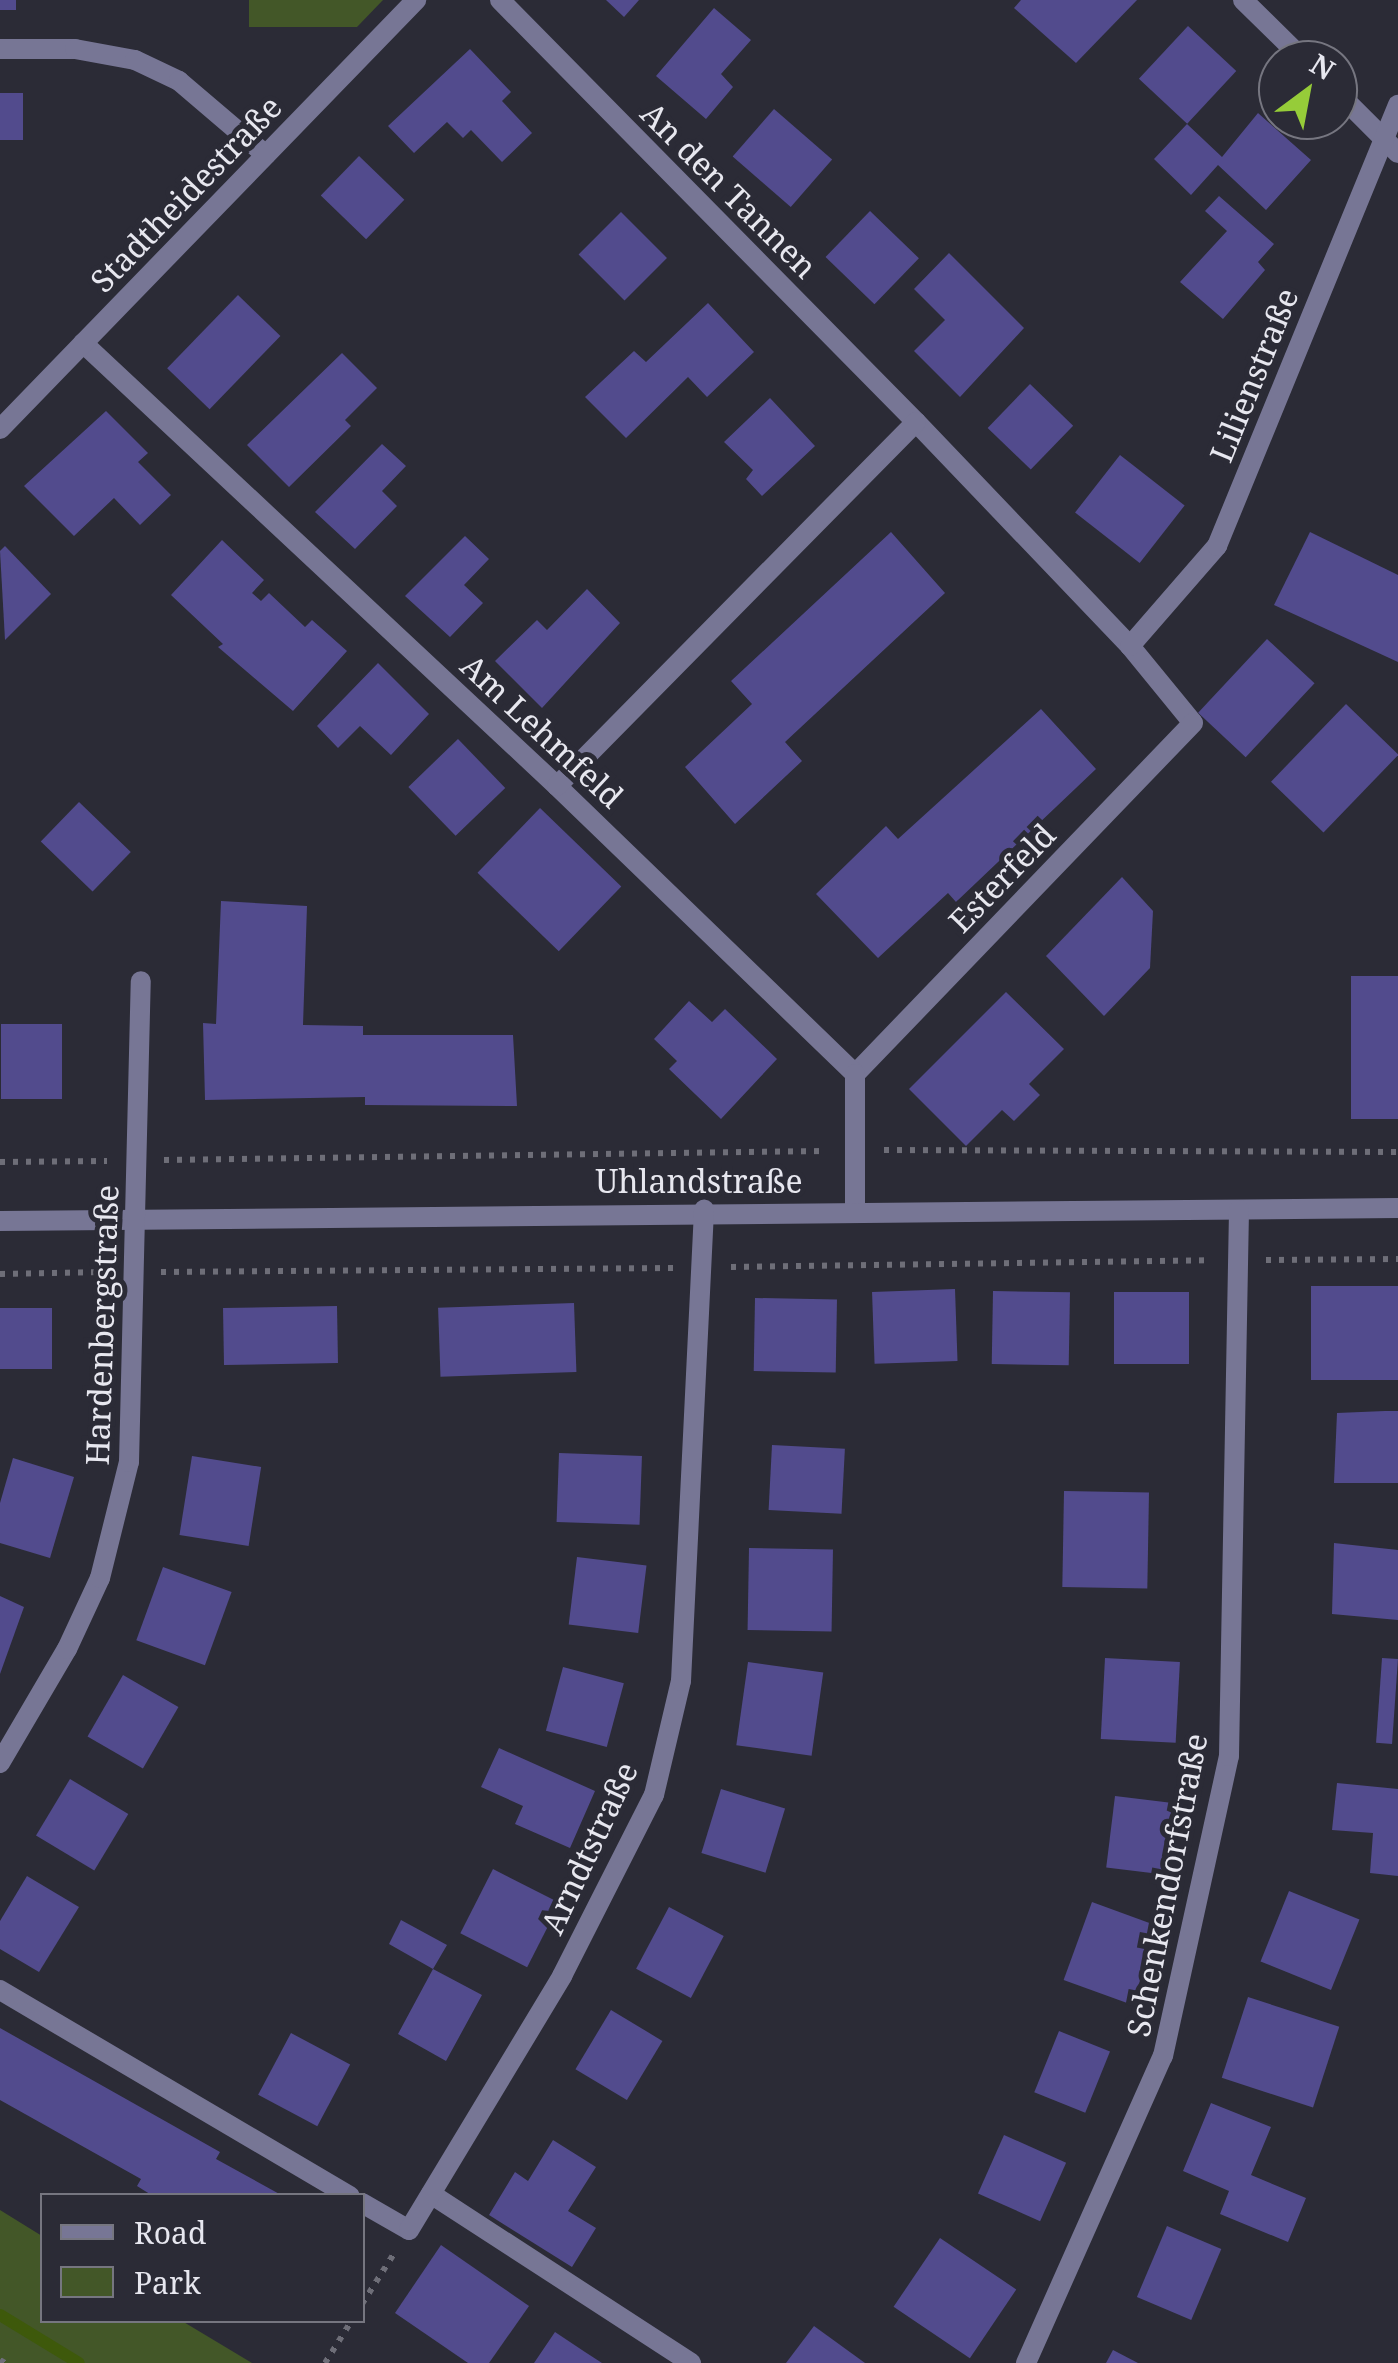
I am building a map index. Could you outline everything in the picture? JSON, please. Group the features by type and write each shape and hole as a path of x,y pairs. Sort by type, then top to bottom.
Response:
{"street":[{"name":"Stadtheidestraße","path":"0,429 416,0"},
{"name":"An den Tannen","path":"500,0 916,422 1130,646 1193,723"},
{"path":"1243,0 1284,40"},
{"path":"0,49 75,49 135,60 179,81 266,155"},
{"name":"Lilienstraße","path":"1130,646 1217,546 1391,145 1398,104"},
{"path":"1358,113 1391,145"},
{"name":"Am Lehmfeld","path":"83,344 558,786 855,1074"},
{"path":"558,786 916,422"},
{"name":"Esterfeld","path":"855,1074 1193,723"},
{"name":"Hardenbergstraße","path":"0,1763 67,1649 100,1578 120,1510 135,1404 140,982"},
{"path":"855,1074 855,1211"},
{"name":"Uhlandstraße","path":"0,1221 704,1210 1398,1208"},
{"name":"Arndtstraße","path":"409,2230 562,1976 654,1795 681,1681 704,1210"},
{"name":"Schenkendorfstraße","path":"1026,2363 1163,2056 1229,1756 1239,1210"},
{"path":"0,1990 345,2193"},
{"path":"430,2194 690,2363"},
{"path":"365,2205 409,2230"}],"path":[{"path":"0,1162 855,1150 1398,1152"},
{"path":"365,2299 409,2230"},
{"path":"325,2363 350,2323"}],"green space":[{"path":"249,0 383,0 357,27 249,27"},
{"path":"0,2210 40,2235 40,2323 185,2323 252,2363 0,2363"}],"building":[{"path":"0,0 16,0 16,10 0,10"},
{"path":"606,0 639,0 624,17"},
{"path":"1021,0 1137,0 1076,63 1014,8"},
{"path":"714,8 751,40 721,74 733,87 706,119 656,76"},
{"path":"1188,26 1236,71 1187,124 1139,79"},
{"path":"470,49 511,92 502,101 532,133 502,162 471,130 463,138 447,122 414,153 388,126"},
{"path":"0,93 23,93 23,140 0,140"},
{"path":"774,109 832,160 791,207 733,157"},
{"path":"1258,113 1258,140 1288,140 1311,160 1266,210 1218,165 1191,195 1154,159 1187,124 1222,157"},
{"path":"359,156 404,200 366,239 321,196"},
{"path":"1219,196 1274,244 1258,262 1265,270 1223,319 1180,282 1227,231 1205,211"},
{"path":"870,211 919,258 874,304 826,257"},
{"path":"621,212 667,258 625,300 579,254"},
{"path":"949,253 1024,328 960,397 914,351 945,320 914,289"},
{"path":"238,295 280,336 210,409 167,368"},
{"path":"708,303 754,352 707,397 688,377 626,438 585,397 634,351 646,362"},
{"path":"342,353 377,388 345,420 351,426 289,487 247,445"},
{"path":"1030,384 1073,426 1031,470 988,428"},
{"path":"770,398 815,446 762,496 746,479 753,470 724,442"},
{"path":"106,411 148,453 138,462 171,495 140,525 114,498 74,536 24,486"},
{"path":"382,444 406,466 382,491 397,506 355,549 315,512"},
{"path":"1120,455 1185,505 1140,563 1075,513"},
{"path":"891,532 945,593 785,742 802,761 735,824 685,767 752,704 731,681"},
{"path":"1310,532 1398,575 1398,662 1274,605"},
{"path":"465,536 489,559 464,585 483,603 450,637 405,596"},
{"path":"222,540 264,580 252,593 261,601 269,593 305,627 312,620 347,651 293,711 218,647 223,644 171,595"},
{"path":"5,546 51,594 5,640 0,551"},
{"path":"587,589 620,623 542,708 495,661 537,620 547,630"},
{"path":"1267,639 1315,683 1246,757 1198,713"},
{"path":"378,663 429,714 391,755 360,726 338,748 317,726"},
{"path":"1346,704 1398,755 1323,832 1271,782"},
{"path":"1041,709 1096,769 956,902 948,893 878,958 816,894 886,826 898,839"},
{"path":"458,739 505,788 456,836 408,787"},
{"path":"79,802 131,852 93,892 41,842"},
{"path":"540,808 621,886 559,951 477,873"},
{"path":"1122,877 1153,911 1150,968 1104,1016 1046,956"},
{"path":"221,901 307,906 303,1025 363,1026 363,1035 513,1035 517,1106 365,1105 365,1097 205,1100 203,1023 216,1024"},
{"path":"1351,976 1398,976 1398,1119 1351,1119"},
{"path":"1006,992 1064,1049 1029,1084 1040,1095 1014,1121 1002,1110 966,1146 909,1089"},
{"path":"689,1001 712,1022 725,1009 777,1059 721,1119 669,1069 677,1061 654,1039"},
{"path":"1,1024 62,1024 62,1099 1,1099"},
{"path":"1311,1286 1398,1286 1398,1380 1311,1380"},
{"path":"955,1289 958,1361 875,1364 872,1292"},
{"path":"993,1291 1070,1292 1069,1365 992,1364"},
{"path":"1114,1292 1189,1292 1189,1364 1114,1364"},
{"path":"755,1298 837,1299 836,1372 754,1371"},
{"path":"574,1303 576,1372 440,1377 438,1308"},
{"path":"337,1306 338,1363 224,1365 223,1308"},
{"path":"0,1308 52,1308 52,1369 0,1369"},
{"path":"1398,1411 1398,1483 1334,1483 1337,1413"},
{"path":"772,1445 845,1449 841,1514 769,1510"},
{"path":"559,1453 642,1456 640,1525 557,1522"},
{"path":"192,1456 261,1467 249,1546 179,1535"},
{"path":"13,1458 74,1477 50,1558 0,1543 0,1503"},
{"path":"1064,1491 1149,1492 1147,1588 1062,1587"},
{"path":"1334,1543 1398,1550 1398,1620 1332,1614"},
{"path":"749,1548 833,1549 832,1631 748,1630"},
{"path":"577,1557 646,1566 638,1633 569,1624"},
{"path":"163,1567 232,1592 205,1665 136,1640"},
{"path":"0,1596 24,1607 0,1674"},
{"path":"1105,1658 1180,1662 1176,1743 1101,1739"},
{"path":"1382,1658 1398,1659 1392,1744 1376,1743"},
{"path":"748,1662 823,1673 812,1756 736,1745"},
{"path":"563,1667 624,1683 607,1747 546,1731"},
{"path":"123,1675 178,1707 143,1768 88,1736"},
{"path":"499,1748 595,1791 570,1848 515,1824 523,1806 481,1787"},
{"path":"70,1779 128,1814 94,1871 36,1836"},
{"path":"1337,1783 1398,1789 1398,1876 1370,1873 1373,1833 1332,1830"},
{"path":"721,1789 785,1809 765,1873 701,1853"},
{"path":"1115,1796 1173,1803 1164,1875 1106,1867"},
{"path":"493,1869 560,1903 527,1967 460,1933"},
{"path":"27,1876 79,1907 39,1972 0,1949 0,1921"},
{"path":"1289,1891 1359,1919 1331,1990 1261,1961"},
{"path":"1092,1902 1160,1927 1131,2005 1064,1980"},
{"path":"669,1907 724,1936 691,1998 636,1969"},
{"path":"401,1920 447,1945 433,1969 389,1944"},
{"path":"433,1969 482,1995 446,2061 398,2034"},
{"path":"1248,1997 1339,2027 1313,2108 1222,2078"},
{"path":"611,2010 662,2041 627,2100 575,2069"},
{"path":"0,2028 220,2152 216,2159 278,2193 148,2193 137,2186 141,2179 0,2100"},
{"path":"1059,2031 1110,2052 1085,2113 1034,2092"},
{"path":"291,2033 350,2064 317,2126 258,2095"},
{"path":"1211,2103 1271,2127 1251,2175 1306,2198 1288,2242 1220,2214 1229,2191 1183,2171"},
{"path":"1004,2135 1066,2163 1040,2221 978,2193"},
{"path":"553,2140 596,2167 568,2211 596,2228 572,2267 489,2215 515,2172 528,2181"},
{"path":"1167,2226 1221,2249 1191,2320 1137,2297"},
{"path":"940,2238 1016,2289 970,2358 894,2307"},
{"path":"441,2245 529,2306 489,2363 468,2363 395,2313"},
{"path":"814,2326 865,2363 786,2363"},
{"path":"555,2332 585,2352 602,2363 534,2363"},
{"path":"1113,2350 1138,2363 1106,2363"}],"waterway":[{"path":"0,2315 79,2363"}]}
